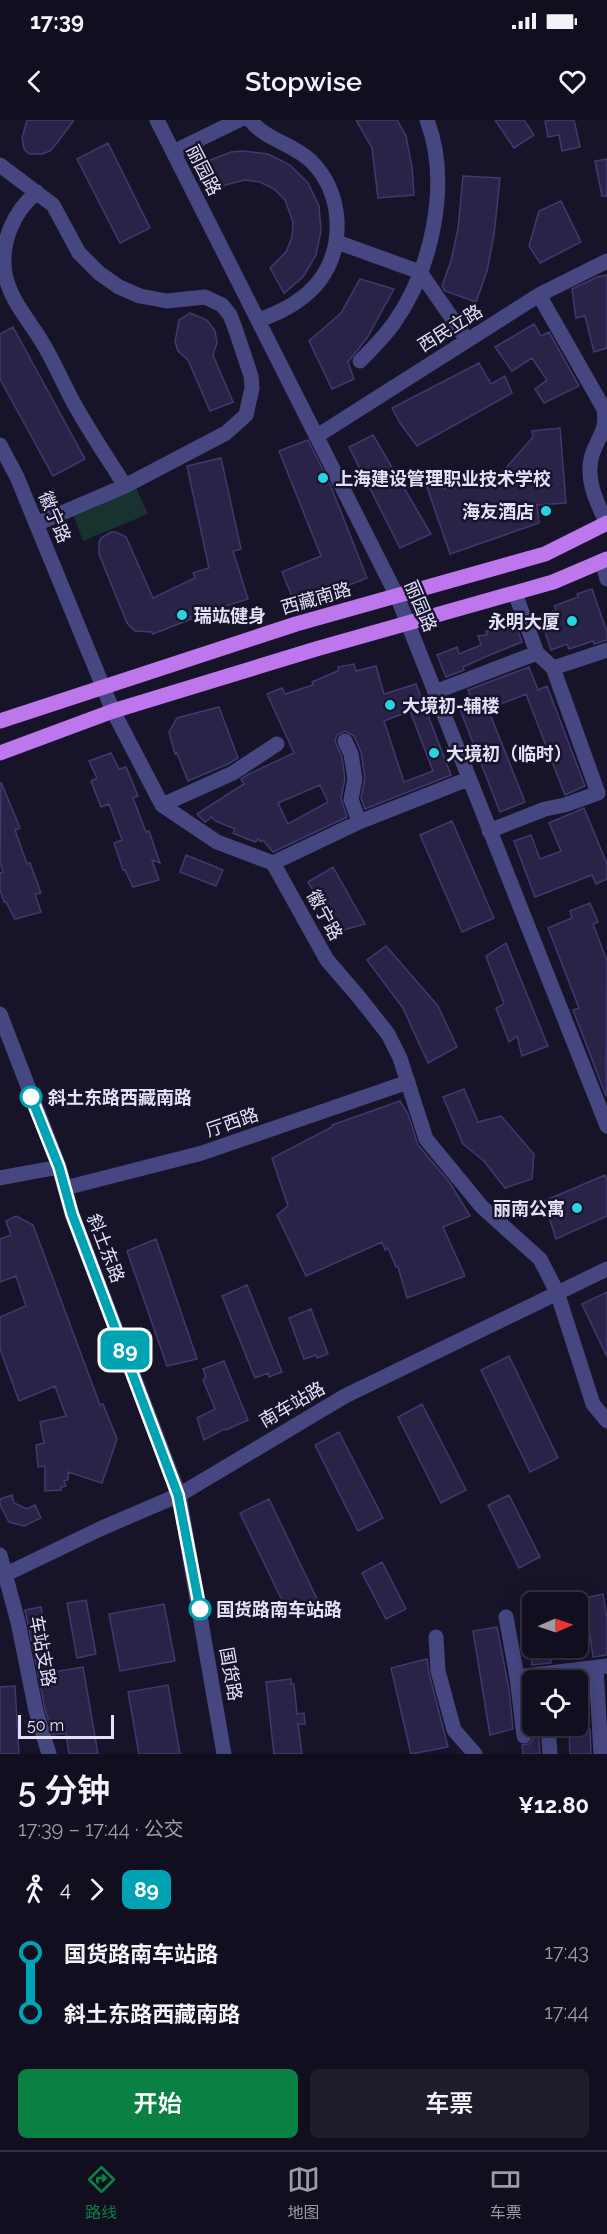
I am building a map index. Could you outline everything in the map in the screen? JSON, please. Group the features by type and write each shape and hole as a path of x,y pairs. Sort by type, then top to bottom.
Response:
{"main road":[{"name":"西藏南路","path":"0,721 296,624 545,555 607,523"},
{"path":"0,753 113,711 316,649 553,582 604,560"}],"street":[{"name":"丽园路","path":"157,120 397,596 468,779 603,1107 607,1126"},
{"path":"171,148 220,120"},
{"path":"171,148 239,120"},
{"path":"250,120 265,135 299,151 324,177 333,198 338,219 337,242 320,279 290,306 259,320"},
{"path":"360,361 394,323 408,299 420,272 433,226 438,193 438,165 432,132 427,120"},
{"path":"0,165 53,206 78,252 118,287 140,296 166,301 206,297 222,305 230,315 251,376 250,402 246,415 226,433 125,486 36,525"},
{"path":"37,192 23,204 14,219 7,240 4,262 8,286 43,344 77,408 125,486"},
{"path":"337,242 420,272 467,340"},
{"name":"西民立路","path":"317,436 539,295 607,261"},
{"path":"539,295 604,409 606,426 593,453 589,473 596,502 607,523"},
{"name":"徽宁路","path":"0,445 17,477 113,711 162,805 217,842 273,862 327,960 388,1034 400,1058 426,1139 482,1208 540,1259 557,1292 593,1404 607,1421"},
{"path":"604,560 607,579"},
{"path":"489,831 545,809 565,805 598,793 553,668 537,653 515,593"},
{"path":"553,668 607,650"},
{"path":"435,692 537,653"},
{"path":"345,741 351,754 356,779 351,799 359,822"},
{"path":"162,805 233,773 277,744"},
{"path":"273,862 359,822 468,779"},
{"name":"斜土东路","path":"0,1014 59,1167 72,1214 178,1495"},
{"name":"厅西路","path":"65,1188 202,1153 408,1082"},
{"path":"0,1178 59,1167"},
{"name":"南车站路","path":"3,1576 102,1528 178,1495 345,1396 607,1269"},
{"name":"国货路","path":"178,1495 224,1754"},
{"name":"车站支路","path":"0,1556 36,1711 49,1754"},
{"path":"506,1617 522,1719"},
{"path":"436,1637 438,1671 454,1730 475,1754"},
{"path":"585,1670 602,1667 601,1754"},
{"path":"517,1677 522,1677"},
{"path":"549,1736 550,1754"}],"green space":[{"path":"133,481 148,514 83,541 71,509"}],"building":[{"path":"27,120 74,120 50,151 42,154 29,154 24,149 22,138"},
{"path":"356,120 397,120 406,136 414,195 378,198 372,148"},
{"path":"495,120 524,120 534,135 514,148"},
{"path":"574,120 580,147 562,151 559,135 548,137 545,121"},
{"path":"108,143 150,228 120,243 77,159"},
{"path":"231,152 268,154 290,165 308,183 319,206 321,231 316,255 303,277 284,293 270,268 286,252 292,237 293,222 285,200 274,189 260,182 244,180 222,186 208,161"},
{"path":"607,159 607,196 602,196 595,161"},
{"path":"463,176 500,178 494,235 487,271 476,302 445,291 442,286 451,261 458,229"},
{"path":"561,201 581,242 540,263 529,246 539,211"},
{"path":"607,275 607,348 594,352 585,316 576,318 572,289 597,277"},
{"path":"360,279 394,289 367,338 348,362 354,379 332,389 309,341 341,313"},
{"path":"190,313 207,320 215,331 217,343 213,355 233,402 210,411 188,360 178,351 175,342 179,320"},
{"path":"534,324 541,336 549,332 579,386 544,403 535,389 547,380 532,358 512,371 495,347"},
{"path":"13,327 85,459 53,476 0,379 0,334"},
{"path":"479,363 491,384 505,376 512,393 417,446 392,408"},
{"path":"560,428 566,503 537,505 539,523 450,554 427,487 449,489 486,484 506,468 533,437 532,431"},
{"path":"373,435 431,534 400,548 349,447"},
{"path":"308,440 330,484 367,578 296,606 282,572 321,556 279,451"},
{"path":"221,458 241,549 233,551 248,599 190,617 191,619 153,634 152,632 135,631 127,623 99,554 101,538 111,532 126,537 153,598 195,578 193,573 209,568 187,466"},
{"name":"永明大厦","path":"592,589 607,632 607,640 594,644 593,641 569,649 567,644 551,650 540,616 556,610 554,606 578,597 577,594"},
{"path":"512,613 522,642 463,667 464,670 446,677 437,655 457,647 459,654 481,645 478,636 487,635 486,631 495,629 493,621"},
{"path":"354,664 356,671 376,666 384,694 416,684 451,775 365,809 361,798 365,778 361,752 354,736 345,731 337,735 335,741 342,757 345,779 341,798 347,817 273,852 263,840 261,842 258,839 255,842 233,833 235,829 215,821 212,817 205,822 197,814 244,784 241,779 294,753 267,694 282,688 285,694 313,685 312,682 338,671 338,667","holes":["410,711 433,771 404,782 384,721","320,785 328,802 288,824 278,803"]},
{"path":"529,667 538,690 547,686 585,786 565,795 526,694 488,709 525,802 500,812 459,707 472,702 468,690"},
{"path":"219,707 238,758 188,781 177,753 175,754 169,732 177,718"},
{"path":"111,753 119,769 126,767 138,796 133,798 146,832 149,831 160,863 152,860 159,880 133,887 123,870 114,843 122,840 109,804 101,807 91,781 97,778 89,761"},
{"path":"1,782 20,828 15,830 27,864 30,863 41,893 35,894 41,912 15,919 4,902 0,890 0,873 3,872 0,862"},
{"path":"584,808 607,864 607,879 596,884 592,875 535,897 514,841 531,835 540,859 561,851 549,823"},
{"path":"452,821 494,918 462,932 420,835"},
{"path":"186,855 223,870 216,886 180,872"},
{"path":"333,867 365,924 336,932 308,882"},
{"path":"590,903 598,922 593,924 607,961 606,1096 573,1010 579,1008 548,928 572,918 570,911"},
{"path":"506,943 548,1046 522,1056 517,1036 509,1042 496,1008 504,1004 486,956"},
{"path":"386,946 438,1006 457,1047 428,1063 403,1008 367,960"},
{"path":"464,1089 478,1122 501,1116 534,1154 532,1179 505,1188 484,1161 463,1144 443,1097"},
{"path":"400,1101 408,1114 418,1145 450,1183 470,1216 443,1227 465,1276 407,1298 398,1267 388,1248 385,1250 382,1242 306,1276 277,1215 288,1206 272,1158 332,1125"},
{"name":"丽南公寓","path":"605,1175 607,1216 556,1239 544,1201"},
{"path":"16,1216 33,1225 100,1405 103,1404 117,1439 102,1483 68,1472 68,1480 64,1481 66,1486 61,1487 61,1490 45,1491 45,1466 38,1467 36,1445 44,1443 40,1422 66,1416 55,1386 19,1401 0,1349 0,1317 26,1306 16,1276 0,1282 0,1239 11,1235 6,1221"},
{"path":"156,1239 197,1359 167,1366 127,1251"},
{"path":"247,1285 282,1372 269,1377 268,1373 255,1378 222,1296"},
{"path":"607,1292 607,1357 582,1304"},
{"path":"311,1309 328,1354 304,1359 289,1318"},
{"path":"509,1356 558,1458 530,1472 481,1370"},
{"path":"224,1361 248,1420 204,1440 197,1418 215,1409 203,1380 206,1377 203,1369"},
{"path":"422,1404 466,1490 441,1503 398,1417"},
{"path":"339,1432 383,1518 358,1531 315,1445"},
{"path":"12,1495 14,1503 27,1509 35,1505 41,1518 24,1526 9,1522 0,1505 0,1499"},
{"path":"509,1495 540,1557 519,1568 488,1505"},
{"path":"269,1499 318,1601 289,1615 240,1513"},
{"path":"382,1562 406,1609 386,1619 362,1573"},
{"path":"603,1594 607,1619 607,1655 593,1657 588,1620 588,1597"},
{"path":"86,1600 96,1654 77,1658 67,1603"},
{"path":"164,1604 175,1661 120,1671 109,1614"},
{"path":"41,1607 53,1672 83,1667 98,1754 69,1754 66,1733 53,1735 45,1709 25,1610"},
{"path":"497,1627 509,1689 513,1729 490,1735 473,1631"},
{"path":"531,1658 551,1658 551,1663 532,1665"},
{"path":"427,1659 448,1747 411,1754 391,1668"},
{"path":"291,1679 291,1684 294,1684 297,1714 304,1713 305,1724 298,1724 302,1754 274,1754 266,1682"},
{"path":"168,1685 180,1754 139,1754 128,1692"},
{"path":"15,1686 19,1754 0,1754 0,1687"},
{"path":"588,1729 590,1729 591,1754 570,1754 569,1736 588,1736"},
{"path":"533,1736 539,1736 540,1754 523,1754 522,1745 529,1744"}],"bus line":[{"name":"89","path":"31,1097 59,1167 72,1214 126,1351 178,1495 200,1609"}],"place":[{"name":"上海建设管理职业技术学校","path":"323,478"},
{"name":"海友酒店","path":"546,511"},
{"name":"瑞竑健身","path":"182,615"},
{"name":"永明大厦","path":"572,621"},
{"name":"大境初-辅楼","path":"390,705"},
{"name":"大境初（临时）","path":"434,753"},
{"name":"斜土东路西藏南路","path":"31,1097"},
{"name":"丽南公寓","path":"577,1208"},
{"name":"国货路南车站路","path":"200,1609"}]}
